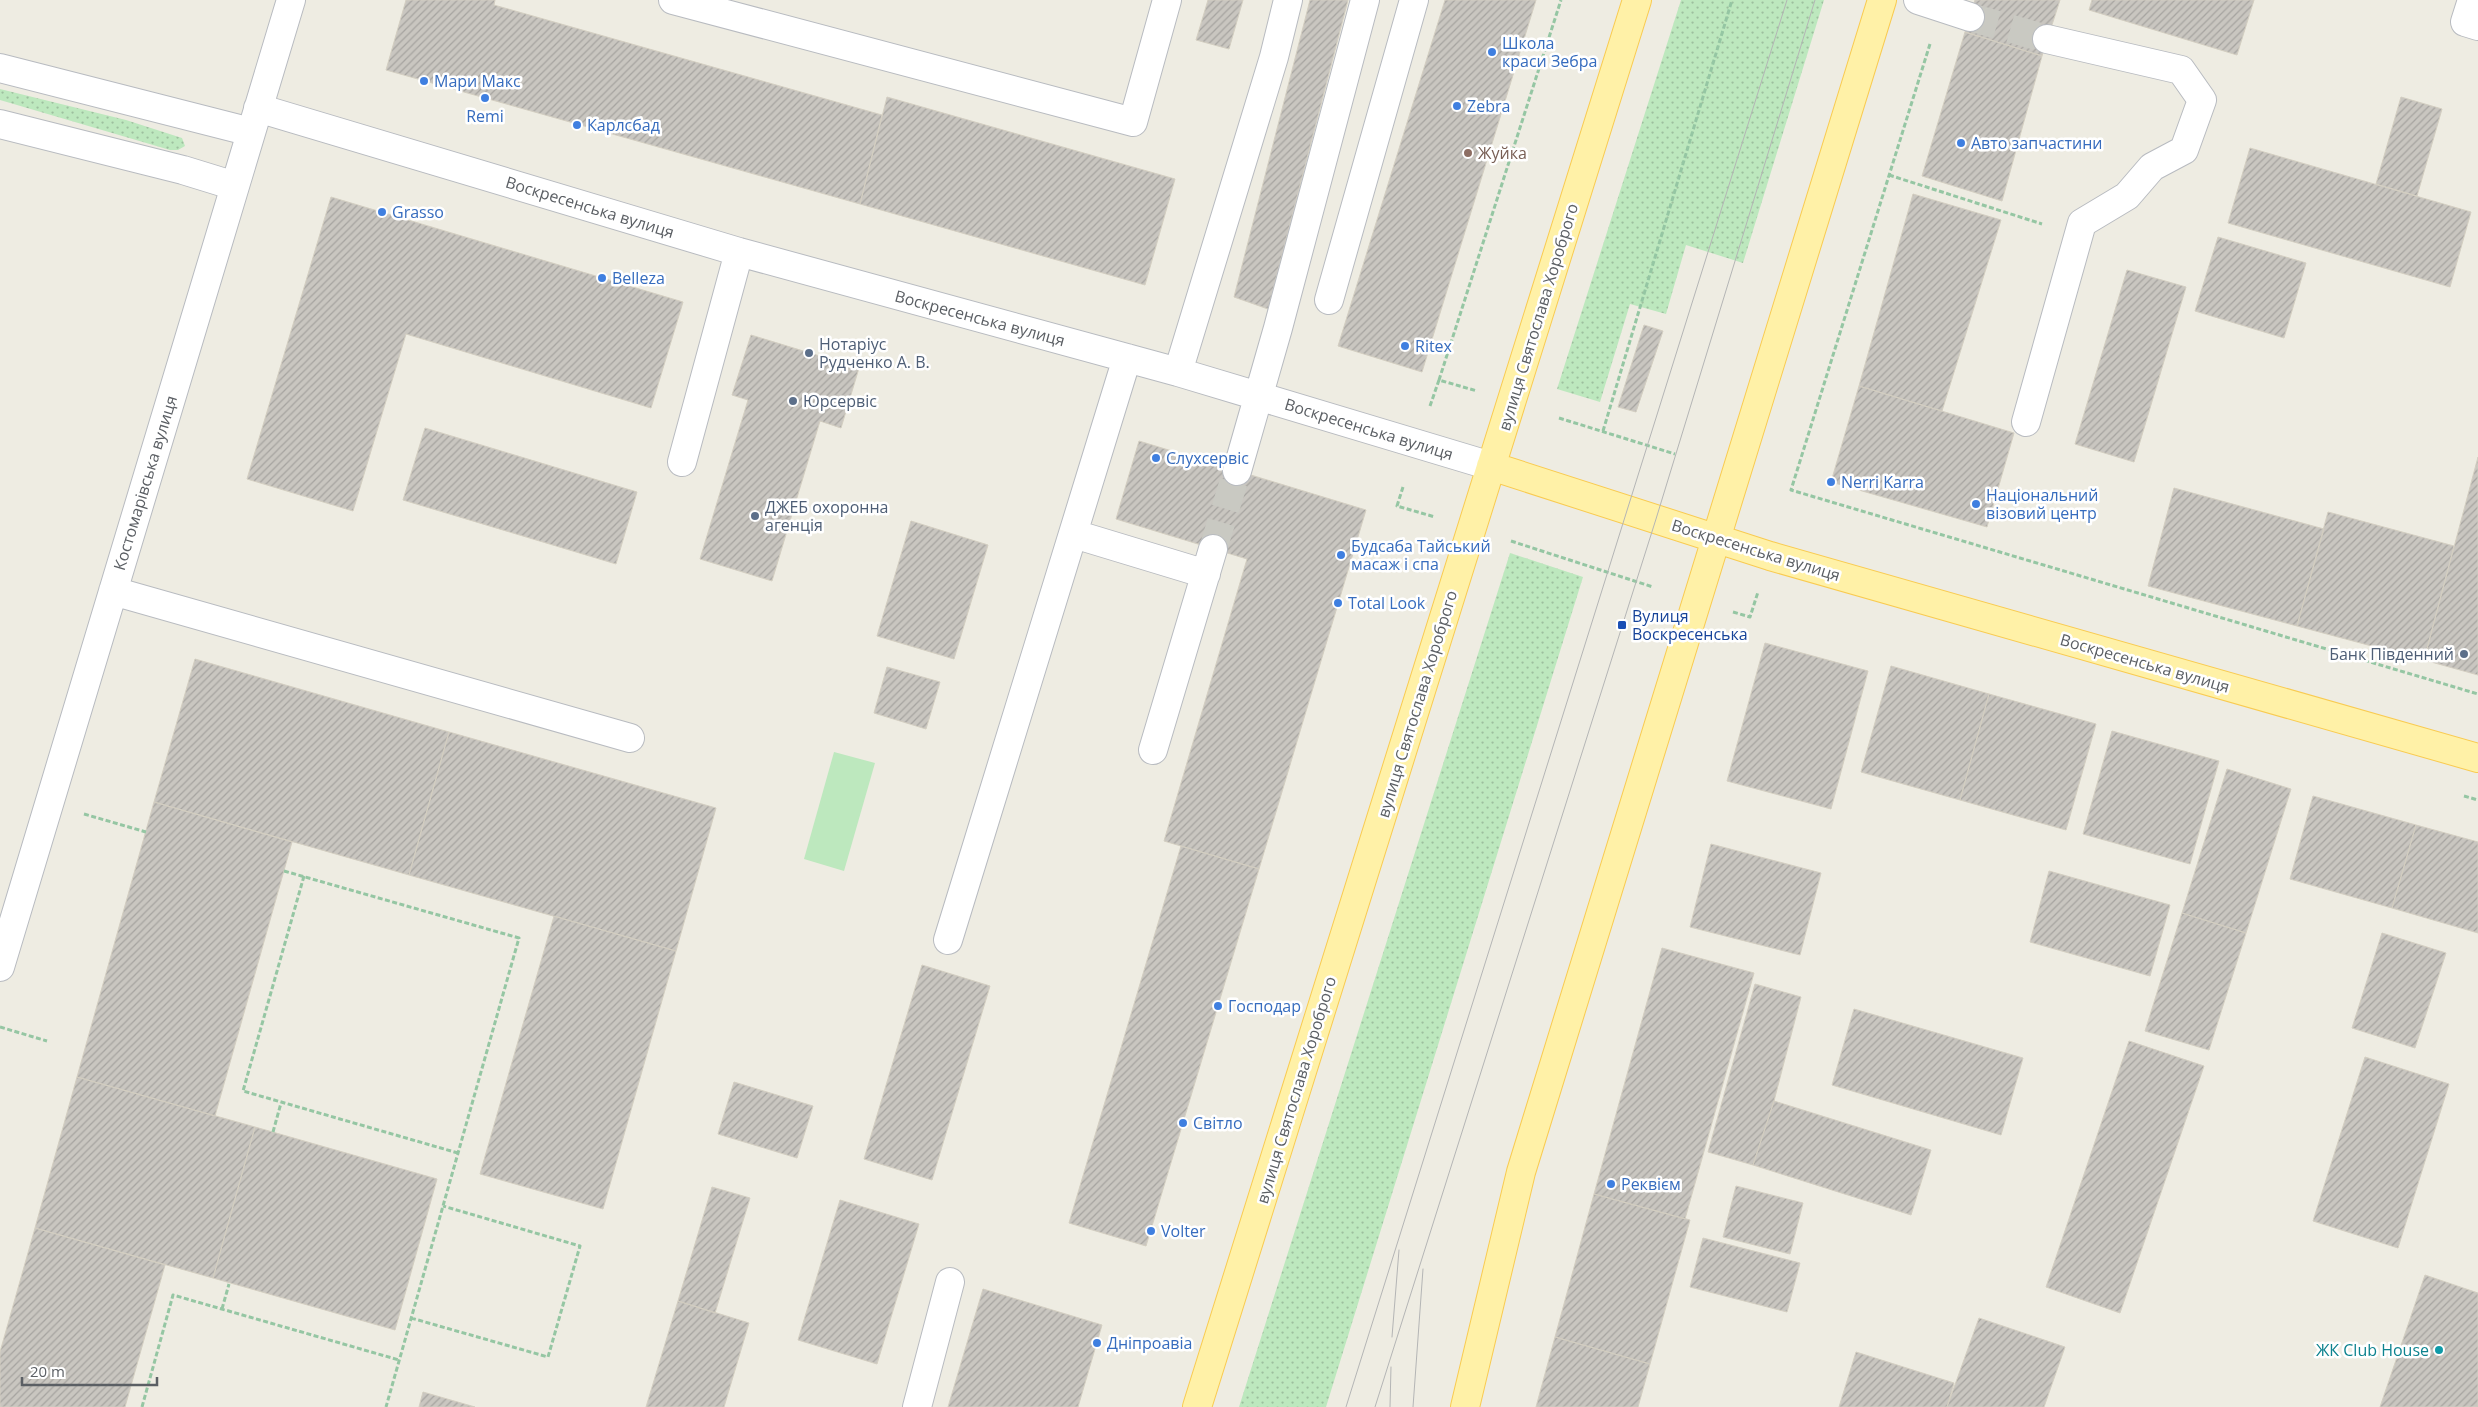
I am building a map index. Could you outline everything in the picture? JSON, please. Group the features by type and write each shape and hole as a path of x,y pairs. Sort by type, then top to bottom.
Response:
{"main road":[{"name":"вулиця Святослава Хороброго","path":"1197,1407 1636,0"},
{"path":"1465,1407 1521,1172 1882,0"},
{"name":"Воскресенська вулиця","path":"1490,466 1770,556 2478,758"}],"street":[{"name":"Костомарівська вулиця","path":"0,967 291,0"},
{"path":"673,0 1133,122 1167,0"},
{"path":"1178,372 1274,57 1288,0"},
{"path":"1237,470 1278,328 1365,0"},
{"path":"1329,300 1414,0"},
{"path":"2472,0 2465,22 2478,26"},
{"path":"1929,4 1970,17"},
{"path":"2026,422 2082,223 2127,196 2152,167 2184,150 2202,100 2181,70 2047,39"},
{"name":"Воскресенська вулиця","path":"0,68 254,120 1178,372 1490,466"},
{"path":"0,124 183,170 235,186"},
{"path":"682,462 739,252"},
{"path":"948,940 1074,534 1126,358"},
{"path":"1074,534 1210,561 1153,750"},
{"path":"113,591 630,738"},
{"path":"917,1407 950,1282"}],"path":[{"path":"1430,406 1561,0"},
{"path":"1602,431 1732,0"},
{"path":"1929,4 1889,175 1790,490 2478,694"},
{"path":"1889,175 2078,236"},
{"path":"1439,380 1477,391"},
{"path":"1559,418 1675,454"},
{"path":"1403,487 1397,506 1440,519"},
{"path":"1511,542 1653,587"},
{"path":"1732,612 1750,617 1760,588"},
{"path":"49,803 146,832"},
{"path":"284,870 519,938 386,1407"},
{"path":"304,876 243,1091 458,1153"},
{"path":"0,1026 47,1041"},
{"path":"272,1132 281,1103"},
{"path":"412,1318 548,1357 570,1283 580,1246 443,1206"},
{"path":"222,1310 229,1284"},
{"path":"142,1407 174,1295 399,1360"}],"green space":[{"path":"1681,0 1824,0 1743,263 1686,245 1666,314 1630,304 1600,402 1557,389"},
{"path":"0,89 126,120 182,138 185,146 178,150 170,150 0,100"},
{"path":"1510,553 1583,577 1326,1407 1239,1407"},
{"path":"834,752 875,763 844,871 804,859"}],"building":[{"path":"406,0 495,0 494,5 882,115 860,204 386,70"},
{"path":"1208,0 1243,0 1229,49 1196,40"},
{"path":"1310,0 1348,0 1268,309 1234,297"},
{"path":"1445,0 1536,0 1422,372 1338,346"},
{"path":"1975,0 2060,0 2042,56 1965,32"},
{"path":"2092,0 2254,0 2237,55 2089,10"},
{"path":"1965,32 2042,56 2002,201 1922,176"},
{"path":"887,97 1175,179 1145,285 860,204"},
{"path":"2401,97 2442,109 2417,196 2376,184"},
{"path":"2250,148 2471,212 2450,287 2228,223"},
{"path":"1913,194 2001,220 1942,411 1859,386"},
{"path":"331,197 683,302 651,408 406,334 353,511 247,479"},
{"path":"2218,237 2306,263 2284,338 2195,311"},
{"path":"2127,270 2186,287 2134,462 2075,444"},
{"path":"1644,325 1663,331 1636,412 1618,407"},
{"path":"751,335 859,368 841,428 820,421 772,581 700,559 748,400 732,395"},
{"path":"1859,386 2014,433 1987,527 1831,482"},
{"path":"425,428 637,492 616,564 403,500"},
{"path":"1139,441 1366,510 1259,869 1164,841 1247,559 1116,519"},
{"path":"2478,457 2478,675 2424,660"},
{"path":"2174,488 2324,529 2297,626 2148,586"},
{"path":"2328,512 2454,546 2424,660 2297,626"},
{"path":"911,521 988,545 954,659 877,636"},
{"path":"1765,643 1868,671 1831,809 1727,781"},
{"path":"195,659 449,732 409,875 154,802"},
{"path":"1891,666 1989,694 1960,800 1861,772"},
{"path":"887,667 940,682 926,729 874,713"},
{"path":"1989,694 2096,724 2066,830 1960,800"},
{"path":"2112,731 2219,761 2190,864 2083,834"},
{"path":"449,732 716,808 676,951 409,875"},
{"path":"2227,769 2291,789 2246,933 2182,913"},
{"path":"2313,796 2416,825 2392,908 2290,879"},
{"path":"154,802 292,842 215,1116 77,1077"},
{"path":"2416,825 2478,842 2478,933 2392,908"},
{"path":"1711,844 1821,873 1800,955 1690,927"},
{"path":"1181,846 1259,869 1146,1246 1069,1223"},
{"path":"2049,871 2170,905 2150,976 2030,942"},
{"path":"2182,913 2246,933 2209,1050 2145,1031"},
{"path":"554,916 676,951 603,1209 480,1174"},
{"path":"2382,933 2446,953 2415,1048 2352,1028"},
{"path":"1662,948 1754,973 1685,1219 1594,1194"},
{"path":"922,965 990,986 932,1180 864,1159"},
{"path":"1755,984 1801,997 1774,1101 1753,1165 1708,1152"},
{"path":"1854,1009 2023,1058 2001,1135 1832,1085"},
{"path":"2129,1041 2204,1066 2120,1313 2046,1287"},
{"path":"2365,1057 2449,1084 2398,1248 2313,1221"},
{"path":"77,1077 255,1127 213,1278 35,1228"},
{"path":"734,1082 813,1106 797,1158 718,1134"},
{"path":"1774,1101 1931,1150 1911,1215 1753,1165"},
{"path":"255,1127 437,1179 395,1330 213,1278"},
{"path":"1736,1186 1803,1203 1790,1254 1723,1237"},
{"path":"712,1187 750,1198 715,1313 678,1301"},
{"path":"1594,1194 1690,1220 1650,1364 1555,1337"},
{"path":"840,1200 919,1224 877,1364 798,1340"},
{"path":"35,1228 165,1265 125,1407 0,1407 0,1352"},
{"path":"1703,1238 1800,1263 1787,1312 1690,1287"},
{"name":"ЖК Club House","path":"2425,1275 2478,1293 2478,1407 2380,1407"},
{"path":"983,1289 1102,1325 1078,1407 948,1407"},
{"path":"678,1301 749,1323 724,1407 646,1407"},
{"path":"1979,1318 2065,1347 2044,1407 1947,1407"},
{"path":"1555,1337 1650,1364 1638,1407 1536,1407"},
{"path":"1856,1352 1954,1383 1947,1407 1839,1407"},
{"path":"423,1392 475,1407 419,1407"}],"tunnel":[{"path":"1970,17 2047,39"},
{"path":"1213,549 1237,471"}],"tram line":[{"path":"1346,1407 1787,0"},
{"path":"1375,1407 1656,519 1815,0"},
{"path":"1392,1337 1399,1250"},
{"path":"1413,1407 1423,1269"},
{"path":"1390,1407 1391,1367"}],"place":[{"name":"Школа краси Зебра","path":"1492,52"},
{"name":"Мари Макс","path":"424,81"},
{"name":"Remi","path":"485,98"},
{"name":"Zebra","path":"1457,106"},
{"name":"Карлсбад","path":"577,125"},
{"name":"Авто запчастини","path":"1961,143"},
{"name":"Жуйка","path":"1468,153"},
{"name":"Grasso","path":"382,212"},
{"name":"Belleza","path":"602,278"},
{"name":"Ritex","path":"1405,346"},
{"name":"Нотаріус Рудченко А. В.","path":"809,353"},
{"name":"Юрсервіс","path":"793,401"},
{"name":"Слухсервіс","path":"1156,458"},
{"name":"Nerri Karra","path":"1831,482"},
{"name":"Національний візовий центр","path":"1976,504"},
{"name":"ДЖЕБ охоронна агенція","path":"755,516"},
{"name":"Будсаба Тайський масаж і спа","path":"1341,555"},
{"name":"Total Look","path":"1338,603"},
{"name":"Вулиця Воскресенська","path":"1622,625"},
{"name":"Банк Південний","path":"2464,654"},
{"name":"Господар","path":"1218,1006"},
{"name":"Світло","path":"1183,1123"},
{"name":"Реквієм","path":"1611,1184"},
{"name":"Volter","path":"1151,1231"},
{"name":"Дніпроавіа","path":"1097,1343"},
{"name":"ЖК Club House","path":"2439,1350"}]}
